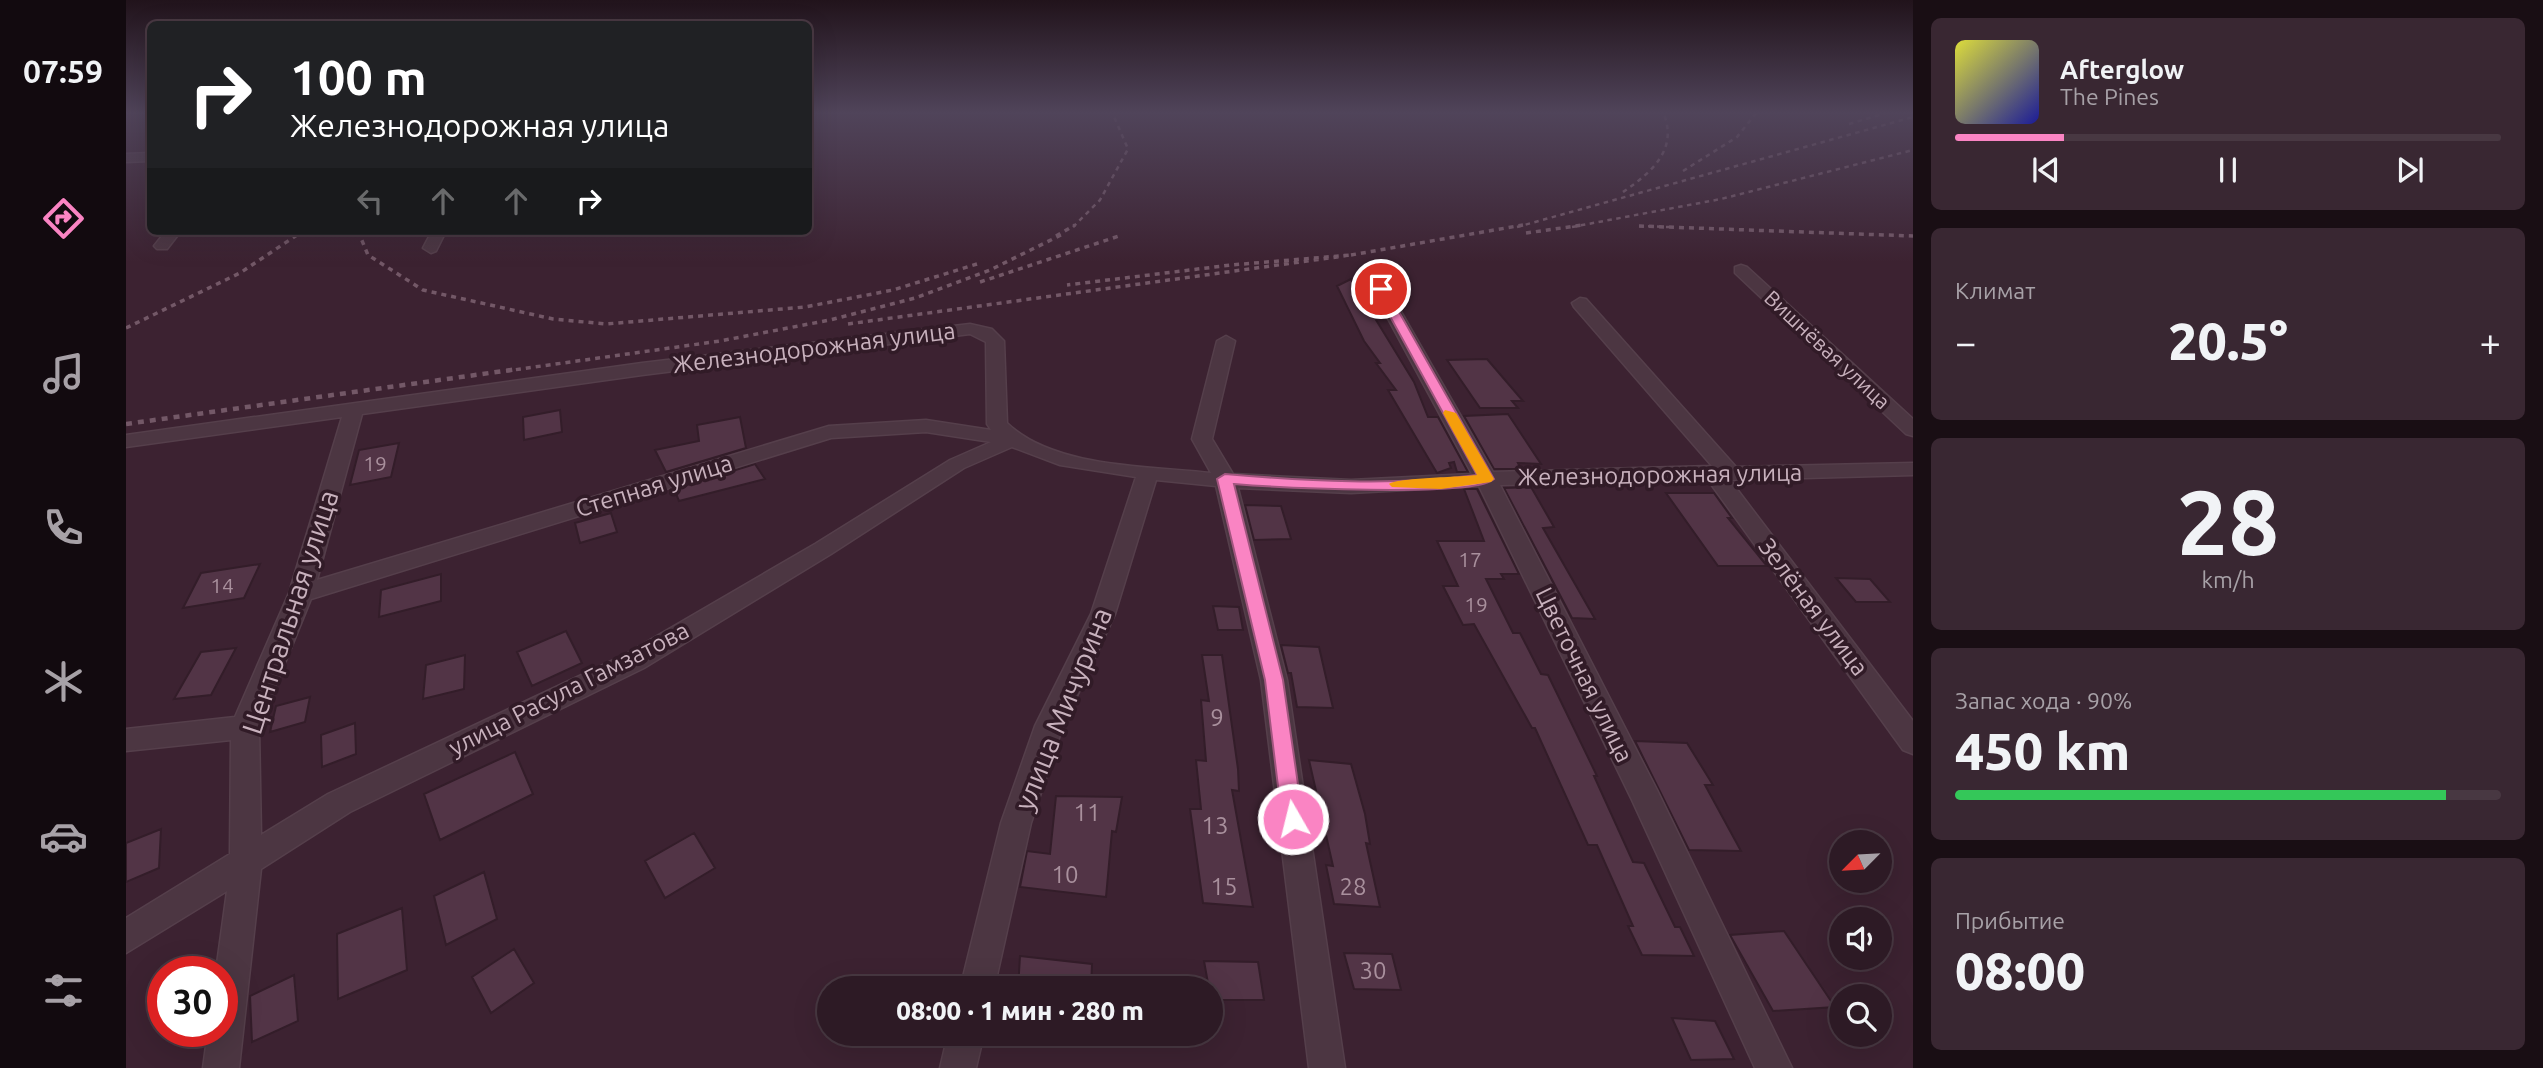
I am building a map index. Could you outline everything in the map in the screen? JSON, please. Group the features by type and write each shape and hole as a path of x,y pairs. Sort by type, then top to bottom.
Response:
{"street":[{"path":"162,246 171,235"},
{"path":"431,248 437,235"},
{"name":"Вишнёвая улица","path":"1741,270 1913,430"},
{"name":"Цветочная улица","path":"1381,289 1486,479 1646,799 1774,1068"},
{"name":"Зелёная улица","path":"1580,303 1721,472 1913,742"},
{"name":"Железнодорожная улица","path":"126,441 354,408 921,333 970,329 986,333 995,341 997,424 1012,440 1042,454 1148,472 1282,484 1441,484 1486,479 1913,469"},
{"path":"1226,341 1202,439 1225,479 1274,680 1327,1068"},
{"name":"Центральная улица","path":"221,1068 246,864 245,727 302,593 354,408"},
{"name":"Степная улица","path":"302,593 829,432 926,426 956,428 1012,440"},
{"name":"улица Расула Гамзатова","path":"126,937 246,864 339,803 635,661 823,550 957,464 1012,440"},
{"name":"улица Мичурина","path":"980,976 1016,822 1049,726 1103,614 1148,472"},
{"path":"126,740 245,727"},
{"path":"958,1068 963,1046"}],"building":[{"path":"1351,279 1414,382 1428,417 1438,417 1468,472 1457,472 1454,462 1449,463 1451,468 1437,473 1388,390 1396,390 1376,363 1380,363 1364,341 1337,286"},
{"path":"1487,359 1523,401 1512,401 1518,408 1480,408 1447,360"},
{"path":"560,410 562,432 524,440 523,417"},
{"path":"1508,414 1541,464 1518,463 1521,469 1494,469 1464,416"},
{"path":"740,417 746,448 666,472 655,450 699,441 697,425"},
{"path":"399,443 391,477 350,485 359,450"},
{"path":"755,464 765,479 679,501 674,489"},
{"path":"1531,487 1554,527 1543,528 1595,619 1572,618 1504,488"},
{"path":"1464,489 1477,489 1519,574 1501,574 1504,579 1486,579 1513,633 1520,633 1541,674 1548,675 1597,776 1594,776 1633,862 1644,863 1675,927 1680,927 1694,956 1642,955 1628,926 1633,926 1597,845 1588,845 1535,728 1532,728 1474,624 1463,625 1443,586 1458,586 1437,541 1484,541"},
{"path":"1666,493 1714,493 1732,518 1728,518 1767,566 1718,566"},
{"path":"1245,505 1281,506 1291,539 1254,540"},
{"path":"611,513 617,532 580,543 575,523"},
{"path":"260,564 244,598 183,608 201,573"},
{"path":"441,574 441,601 379,617 381,590"},
{"path":"1836,578 1870,579 1890,602 1856,602"},
{"path":"1213,606 1239,607 1243,630 1218,630"},
{"path":"566,631 582,663 532,686 517,652"},
{"path":"1281,645 1319,647 1333,708 1297,707 1291,673 1288,673"},
{"path":"236,648 211,695 174,699 201,652"},
{"path":"465,655 464,689 423,699 426,665"},
{"path":"1202,655 1222,655 1238,769 1239,791 1232,790 1253,907 1203,903 1190,809 1201,809 1196,760 1206,761 1201,700 1209,701"},
{"path":"310,697 305,722 270,732 276,706"},
{"path":"355,723 356,754 322,767 321,735"},
{"path":"1635,741 1687,743 1713,785 1705,785 1741,851 1689,850"},
{"path":"515,752 533,794 440,840 424,794"},
{"path":"1309,760 1351,764 1365,814 1370,844 1366,843 1380,907 1334,904 1326,865 1333,866"},
{"path":"1056,796 1122,797 1116,832 1112,831 1106,897 1020,887 1027,851 1050,854"},
{"path":"161,829 159,868 126,882 126,843"},
{"path":"694,833 715,868 665,898 645,861"},
{"path":"484,872 497,919 446,945 434,896"},
{"path":"402,908 407,970 338,999 337,934"},
{"path":"1784,931 1829,998 1829,1007 1773,1011 1730,935"},
{"path":"514,949 534,983 491,1013 472,977"},
{"path":"1344,953 1392,954 1401,990 1354,989"},
{"path":"1020,956 1092,964 1092,976 1019,976"},
{"path":"1204,961 1258,962 1264,1000 1223,1000 1223,976 1207,976"},
{"path":"294,975 298,1021 252,1042 250,996"},
{"path":"1672,1018 1715,1021 1734,1059 1691,1060"}],"railway":[{"path":"1075,225 1100,200 1121,162"},
{"path":"1623,192 1657,162"},
{"path":"1683,171 1698,162"},
{"path":"1517,227 1752,162"},
{"path":"1582,225 1721,199 1867,162"},
{"path":"1056,236 1075,225"},
{"path":"1351,255 1523,225"},
{"path":"1526,233 1582,225"},
{"path":"1572,227 1582,225"},
{"path":"1669,227 1639,226 1913,236"},
{"path":"506,371 720,341 830,320 915,298 990,270 1063,234"},
{"path":"126,328 240,273 297,235"},
{"path":"360,235 368,255 423,290 553,319 606,324 805,307 893,290 977,264"},
{"path":"980,282 1122,235"},
{"path":"848,324 1351,255"},
{"path":"1067,285 1231,265 1351,255"},
{"path":"126,424 518,369"}],"slow traffic":[{"path":"1397,484 1441,484 1486,479 1449,413"}],"route":[{"path":"1293,819 1274,680 1225,479 1282,484 1441,484 1486,479 1381,289"}]}
